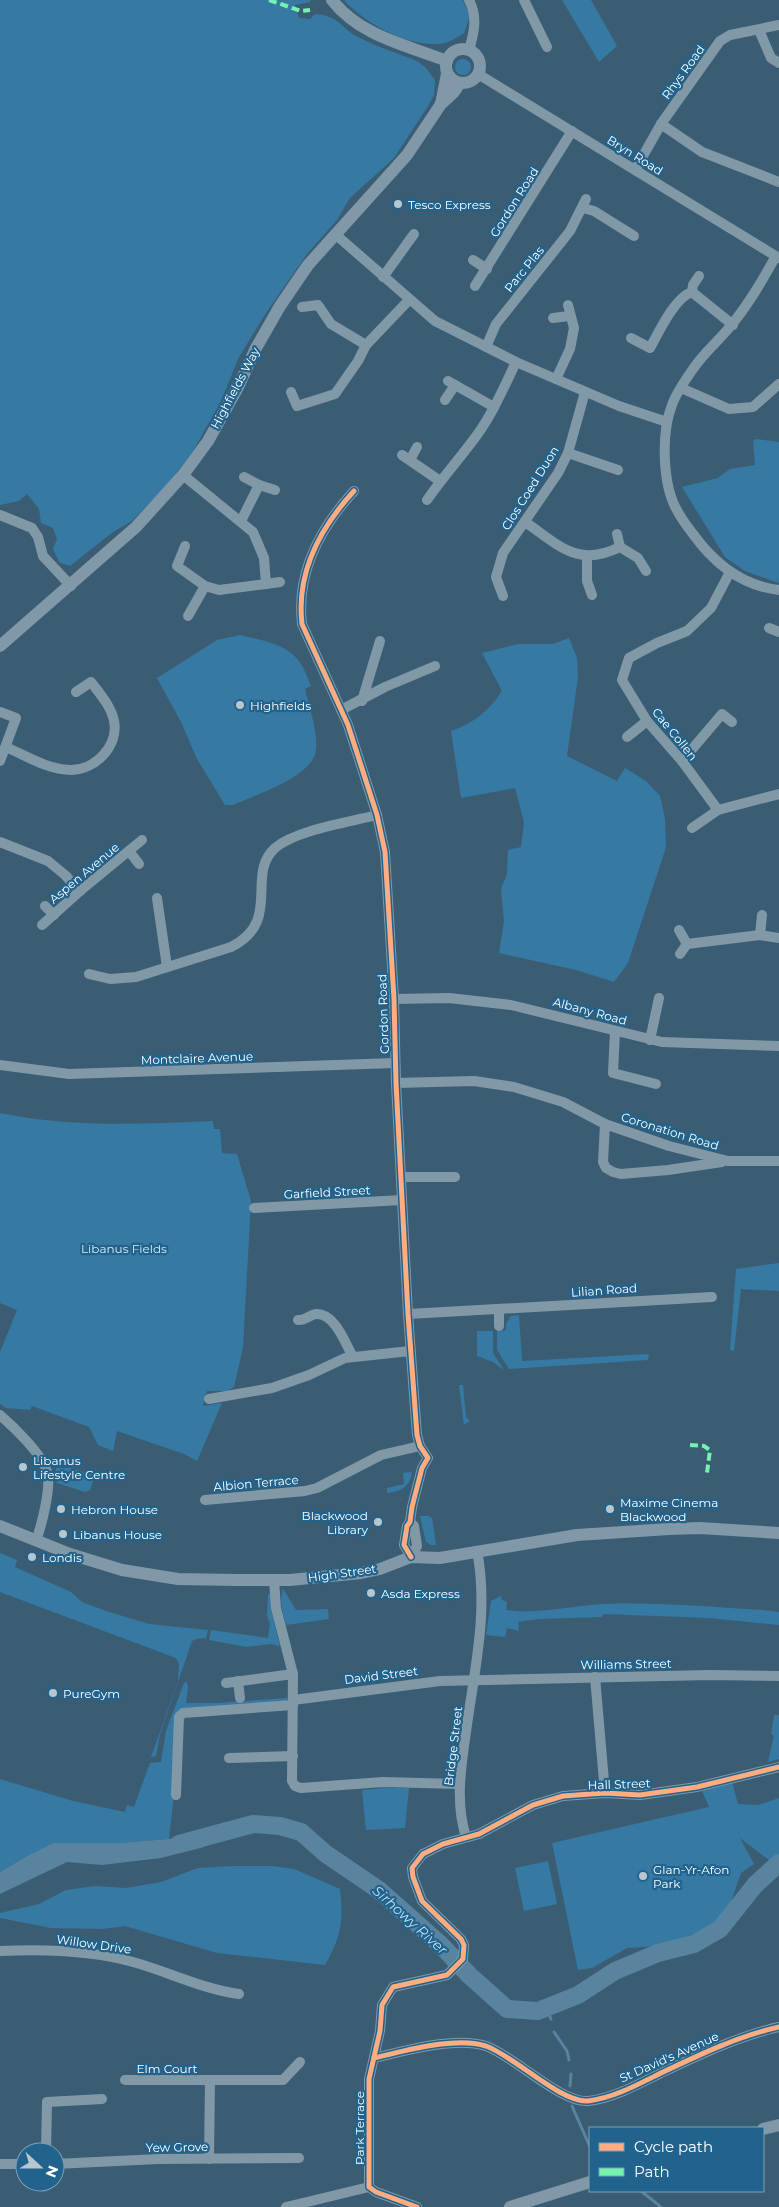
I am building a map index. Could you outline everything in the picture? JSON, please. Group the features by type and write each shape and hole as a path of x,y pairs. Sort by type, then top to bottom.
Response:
{"main road":[{"path":"332,0 342,12 368,31 447,67 451,78 460,83 471,81 478,74 480,62 477,57 468,50 457,50 452,53 447,67 441,104"},
{"path":"441,104 454,92 460,83"},
{"name":"Highfields Way","path":"0,646 71,586 136,527 183,475 220,420 280,306 308,265 407,155 441,104"},
{"name":"High Street","path":"0,1526 36,1541 122,1570 143,1575 178,1579 274,1580 361,1573 388,1566 411,1557 440,1558 577,1535 638,1530 700,1528 779,1533"},
{"path":"764,2129 779,2125"},
{"path":"510,2207 589,2182"}],"street":[{"path":"468,50 474,35 475,21 469,0"},
{"path":"524,0 547,47"},
{"name":"Rhys Road","path":"635,170 660,124 720,41 730,36 779,26"},
{"path":"759,30 771,58 779,63"},
{"name":"Bryn Road","path":"478,74 778,257"},
{"path":"660,124 702,152 779,182"},
{"name":"Gordon Road","path":"475,286 572,131"},
{"name":"Parc Plas","path":"486,347 496,324 570,231 584,204 634,236"},
{"path":"335,234 435,321 516,362 619,406 667,422"},
{"path":"383,277 414,234"},
{"path":"778,257 732,325 694,367 681,388 672,404 667,422 666,445 667,481 677,511 699,543 730,572 761,588 779,590"},
{"path":"473,260 487,269"},
{"path":"692,292 693,285 699,276"},
{"path":"692,292 732,325"},
{"path":"630,338 650,348 665,321 684,294 692,292"},
{"path":"291,392 297,406 335,394 358,361 366,345 409,300"},
{"path":"302,307 318,305 331,324 366,345"},
{"path":"552,318 568,310 574,328 570,349 556,379"},
{"path":"428,500 440,480 478,434 494,408 516,362"},
{"path":"445,400 451,383 494,408"},
{"path":"681,388 730,409 753,407 779,384"},
{"name":"Clos Coed Duon","path":"503,596 496,577 498,566 503,554 568,453 585,392"},
{"path":"418,447 406,457 440,480"},
{"path":"568,453 618,470"},
{"path":"183,475 253,532 264,558 266,584"},
{"path":"244,477 259,485 275,490"},
{"path":"241,521 259,485"},
{"name":"Gordon Road","path":"354,492 338,508 322,531 312,552 305,577 300,607 302,624 348,725 377,815 385,852 394,999 400,1177 410,1351 417,1435 420,1446 428,1458 422,1468 412,1507 410,1522 414,1526 417,1546 411,1557"},
{"path":"0,515 32,528 38,537 44,556 71,586"},
{"path":"525,522 573,554 587,556 605,554 620,547"},
{"path":"617,534 620,547 638,558 646,572"},
{"path":"185,546 177,566 205,586 219,590 280,582"},
{"path":"587,556 587,581 592,595"},
{"name":"Cae Collen","path":"718,810 682,761 647,721 622,680 629,658 657,643 687,631 710,608 730,572"},
{"path":"188,616 205,586"},
{"path":"769,628 779,632"},
{"path":"362,701 380,641"},
{"path":"342,710 386,687 435,666"},
{"path":"6,748 61,769 82,768 94,764 110,747 114,735 114,723 104,699 91,682 87,671"},
{"path":"76,692 91,682"},
{"path":"0,712 16,718 0,762"},
{"path":"682,761 722,714 732,722"},
{"path":"627,738 647,721"},
{"path":"692,828 718,810 779,795"},
{"path":"89,974 110,979 136,977 231,947 243,941 251,933 261,911 263,876 267,862 274,849 297,836 377,815"},
{"name":"Aspen Avenue","path":"42,925 142,840"},
{"path":"0,842 48,861 66,875 80,891"},
{"path":"129,851 139,864"},
{"path":"157,898 167,967"},
{"path":"45,906 54,915"},
{"path":"760,935 762,915"},
{"path":"679,930 687,944"},
{"path":"680,954 687,944 760,935 779,938"},
{"name":"Albany Road","path":"394,999 449,998 511,1005 662,1042 779,1046"},
{"path":"650,1040 659,998"},
{"path":"614,1031 613,1073 656,1084"},
{"name":"Montclaire Avenue","path":"0,1065 69,1074 395,1063"},
{"name":"Coronation Road","path":"396,1083 474,1081 514,1087 562,1102 605,1124 669,1146 728,1161"},
{"name":"Coronation Road","path":"605,1124 603,1162 606,1168 621,1174 668,1170 728,1161 779,1161"},
{"path":"400,1177 455,1176"},
{"name":"Garfield Street","path":"254,1208 402,1200"},
{"name":"Lilian Road","path":"408,1314 712,1297"},
{"path":"499,1310 499,1326"},
{"path":"298,1320 302,1321 312,1314 326,1316 353,1357"},
{"path":"209,1399 272,1388 309,1375 345,1358 410,1351"},
{"path":"0,1415 40,1458 48,1473 48,1488 36,1541"},
{"name":"Albion Terrace","path":"205,1500 305,1491 317,1488 381,1455 420,1446"},
{"name":"Bridge Street","path":"466,1837 463,1827 459,1784 482,1612 481,1579 477,1551"},
{"path":"274,1580 276,1608 293,1674 292,1781 296,1786 301,1788 383,1782 459,1784"},
{"path":"226,1683 293,1674"},
{"name":"Williams Street","path":"474,1681 708,1675 779,1676"},
{"path":"595,1678 605,1794"},
{"path":"238,1681 240,1698"},
{"name":"David Street","path":"176,1795 179,1717 183,1713 293,1702 425,1682 474,1681"},
{"path":"229,1758 293,1756"},
{"name":"Hall Street","path":"466,1837 480,1834 501,1824 533,1805 563,1796 640,1795 697,1787 779,1767"},
{"name":"Park Terrace","path":"369,2187 368,2094 382,2005 393,1987 447,1974 463,1959 464,1945 461,1939 422,1901 413,1877 412,1868 423,1854 466,1837"},
{"name":"Willow Drive","path":"0,1951 36,1949 132,1961 219,1991 239,1994"},
{"name":"St David's Avenue","path":"374,2058 448,2044 473,2043 499,2052 563,2094 587,2101 623,2091 723,2046 779,2027"},
{"name":"Elm Court","path":"125,2080 283,2080 300,2062"},
{"name":"Elm Court","path":"209,2159 210,2080"},
{"path":"46,2142 46,2102 102,2099"},
{"name":"Yew Grove","path":"65,2164 158,2159 299,2158"},
{"path":"0,2164 15,2164"},
{"path":"286,2207 369,2187 376,2192 417,2207"}],"green space":[{"path":"0,0 311,0 310,2 295,5 299,18 310,19 315,14 334,19 363,40 417,61 426,68 435,80 434,95 394,158 350,198 337,220 307,254 266,313 239,357 220,403 193,451 170,482 132,521 113,532 70,566 60,563 53,549 57,539 53,528 41,523 39,509 27,494 19,501 0,505"},
{"path":"344,0 463,0 470,16 464,33 451,41 424,44 386,31 362,16"},
{"path":"562,0 591,0 617,46 599,62"},
{"path":"463,59 471,67 463,75 455,67"},
{"path":"756,439 779,442 779,583 745,571 725,557 682,487 718,478 730,469 755,465 753,441"},
{"name":"Highfields","path":"240,635 282,647 296,657 301,664 311,686 305,689 314,727 316,750 312,760 305,769 294,777 233,805 225,805 197,759 181,722 157,678 217,640"},
{"path":"569,638 577,658 578,677 567,756 617,781 625,768 646,781 660,796 665,819 666,847 628,963 614,982 576,970 499,953 504,922 501,889 507,874 508,850 521,847 524,822 515,788 461,798 451,731 480,716 492,705 502,691 482,653 518,644 553,644"},
{"name":"Libanus Fields","path":"0,1113 53,1121 106,1124 213,1121 214,1129 220,1129 222,1153 237,1154 251,1201 243,1347 234,1387 227,1391 207,1391 203,1406 222,1403 197,1461 184,1454 117,1431 113,1451 98,1445 89,1427 32,1406 30,1410 6,1408 0,1404 0,1352 17,1310 0,1303"},
{"path":"779,1263 779,1291 741,1289 734,1351 730,1350 736,1269"},
{"path":"519,1315 522,1361 649,1354 648,1360 509,1369 497,1350 497,1331 506,1330 506,1324 511,1316"},
{"path":"477,1331 493,1331 493,1353 504,1370 493,1362 477,1356"},
{"path":"459,1385 463,1385 466,1417 470,1421 464,1425"},
{"path":"56,1468 70,1468 95,1475 90,1490 85,1492 57,1483"},
{"path":"412,1472 407,1485 397,1491 387,1493 387,1488 404,1484 403,1473"},
{"path":"420,1516 432,1518 436,1545 426,1542"},
{"path":"0,1553 17,1560 15,1567 71,1592 82,1602 106,1611 149,1624 208,1630 206,1638 192,1641 160,1734 156,1756 151,1757 178,1681 179,1664 176,1658 0,1592"},
{"path":"283,1589 296,1610 328,1609 329,1619 286,1625 281,1602"},
{"path":"268,1594 272,1594 271,1609 280,1646 270,1644 246,1647 209,1640 211,1630 268,1638 270,1623 267,1616"},
{"path":"501,1596 502,1600 507,1602 506,1610 543,1611 606,1604 684,1605 779,1612 779,1625 708,1618 604,1614 601,1617 538,1619 518,1622 519,1631 507,1628 505,1637 486,1635 491,1601"},
{"path":"187,1682 186,1703 217,1703 287,1698 287,1700 285,1702 183,1711 169,1839 118,1843 27,1856 0,1872 0,1779 73,1801 125,1812 127,1805 134,1807 150,1763 161,1762 166,1731 184,1683"},
{"path":"774,1715 779,1715 779,1759 768,1762 774,1736 771,1734"},
{"path":"732,1782 738,1804 758,1805 779,1798 779,1854 769,1860 740,1838 754,1864 741,1873 725,1919 683,1939 660,1946 627,1948 592,1968 578,1970 552,1843 709,1807 702,1791"},
{"path":"409,1788 405,1828 366,1830 362,1790"},
{"path":"548,1861 557,1904 524,1911 515,1868"},
{"path":"272,1866 294,1869 340,1889 342,1910 340,1928 335,1946 325,1965 217,1953 125,1926 102,1929 51,1928 0,1918 0,1913 39,1904 66,1890 95,1886 126,1888 161,1882 198,1868"}],"shaded area":[{"path":"199,1832 204,1847 161,1858 102,1865 67,1862 0,1894 0,1872 54,1843 118,1843 169,1839"}],"waterway":[{"name":"Sirhowy River","path":"179,1844 253,1824 280,1826 301,1832 326,1854 379,1890 441,1945 469,1975 507,2009 538,2011 578,1995 615,1971 658,1953 694,1944 720,1929 755,1885 779,1863"},
{"path":"546,2007 551,2019"},
{"path":"554,2032 567,2051 569,2060"},
{"path":"570,2086 571,2074"},
{"path":"572,2106 589,2145"},
{"path":"642,2192 661,2207"}],"marked path":[{"path":"269,0 301,11 310,10"},
{"path":"690,1445 704,1446 710,1450 707,1473"}],"cycle path":[{"path":"354,491 331,520 313,552 303,586 302,624 348,725 377,815 385,852 394,999 396,1083 408,1314 417,1435 420,1446 428,1458 422,1468 410,1522 407,1526 404,1545 411,1557"},
{"path":"417,2207 376,2192 369,2187 369,2079 380,2031 382,2005 393,1987 447,1975 463,1959 464,1945 461,1939 422,1901 413,1877 412,1868 423,1854 443,1844 479,1834 533,1805 563,1796 605,1793 640,1795 697,1787 779,1767"},
{"path":"374,2058 415,2048 474,2043 497,2051 565,2095 577,2100 588,2101 616,2094 718,2047 779,2027"}],"place":[{"name":"Tesco Express","path":"398,204"},
{"name":"Highfields","path":"240,705"},
{"name":"Libanus Lifestyle Centre","path":"23,1467"},
{"name":"Hebron House","path":"61,1509"},
{"name":"Maxime Cinema Blackwood","path":"610,1509"},
{"name":"Blackwood Library","path":"378,1522"},
{"name":"Libanus House","path":"63,1534"},
{"name":"Londis","path":"32,1557"},
{"name":"Asda Express","path":"371,1593"},
{"name":"PureGym","path":"53,1693"},
{"name":"Glan-Yr-Afon Park","path":"643,1876"}]}
